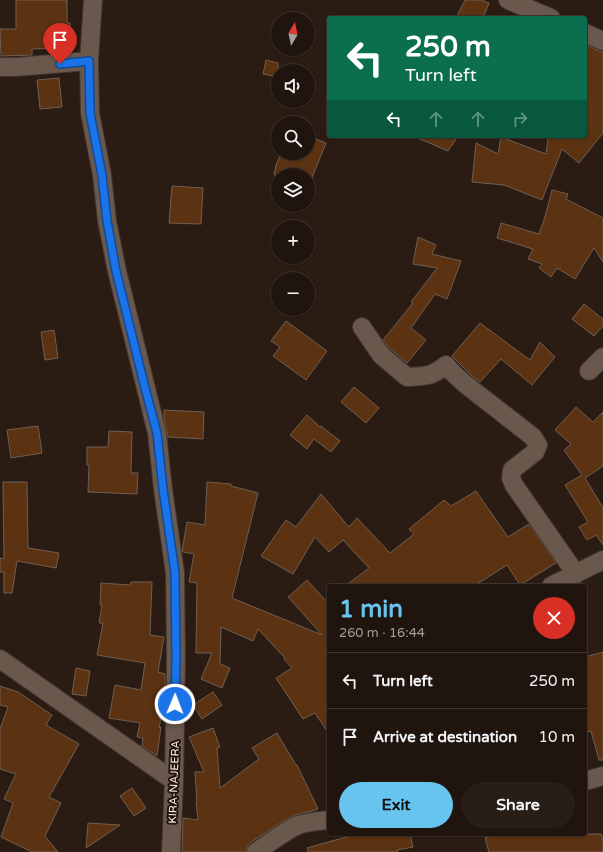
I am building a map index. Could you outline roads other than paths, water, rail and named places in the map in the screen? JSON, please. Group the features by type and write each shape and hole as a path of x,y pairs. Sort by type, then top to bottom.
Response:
{"street":[{"name":"KIRA-NAJEERA","path":"93,0 89,61 90,113 102,175 107,221 116,271 157,433 175,573 176,658 171,852"},
{"path":"508,0 545,16"},
{"path":"587,34 603,41"},
{"path":"0,67 89,61"},
{"path":"362,327 381,355 407,377 428,376 437,373 446,366 465,384 533,437 538,445 535,452 512,470 511,478 514,485 576,574"},
{"path":"590,371 603,357"},
{"path":"555,584 603,560"},
{"path":"0,659 174,781"},
{"path":"587,780 603,776"},
{"path":"256,852 298,826 311,822 327,820"}]}
